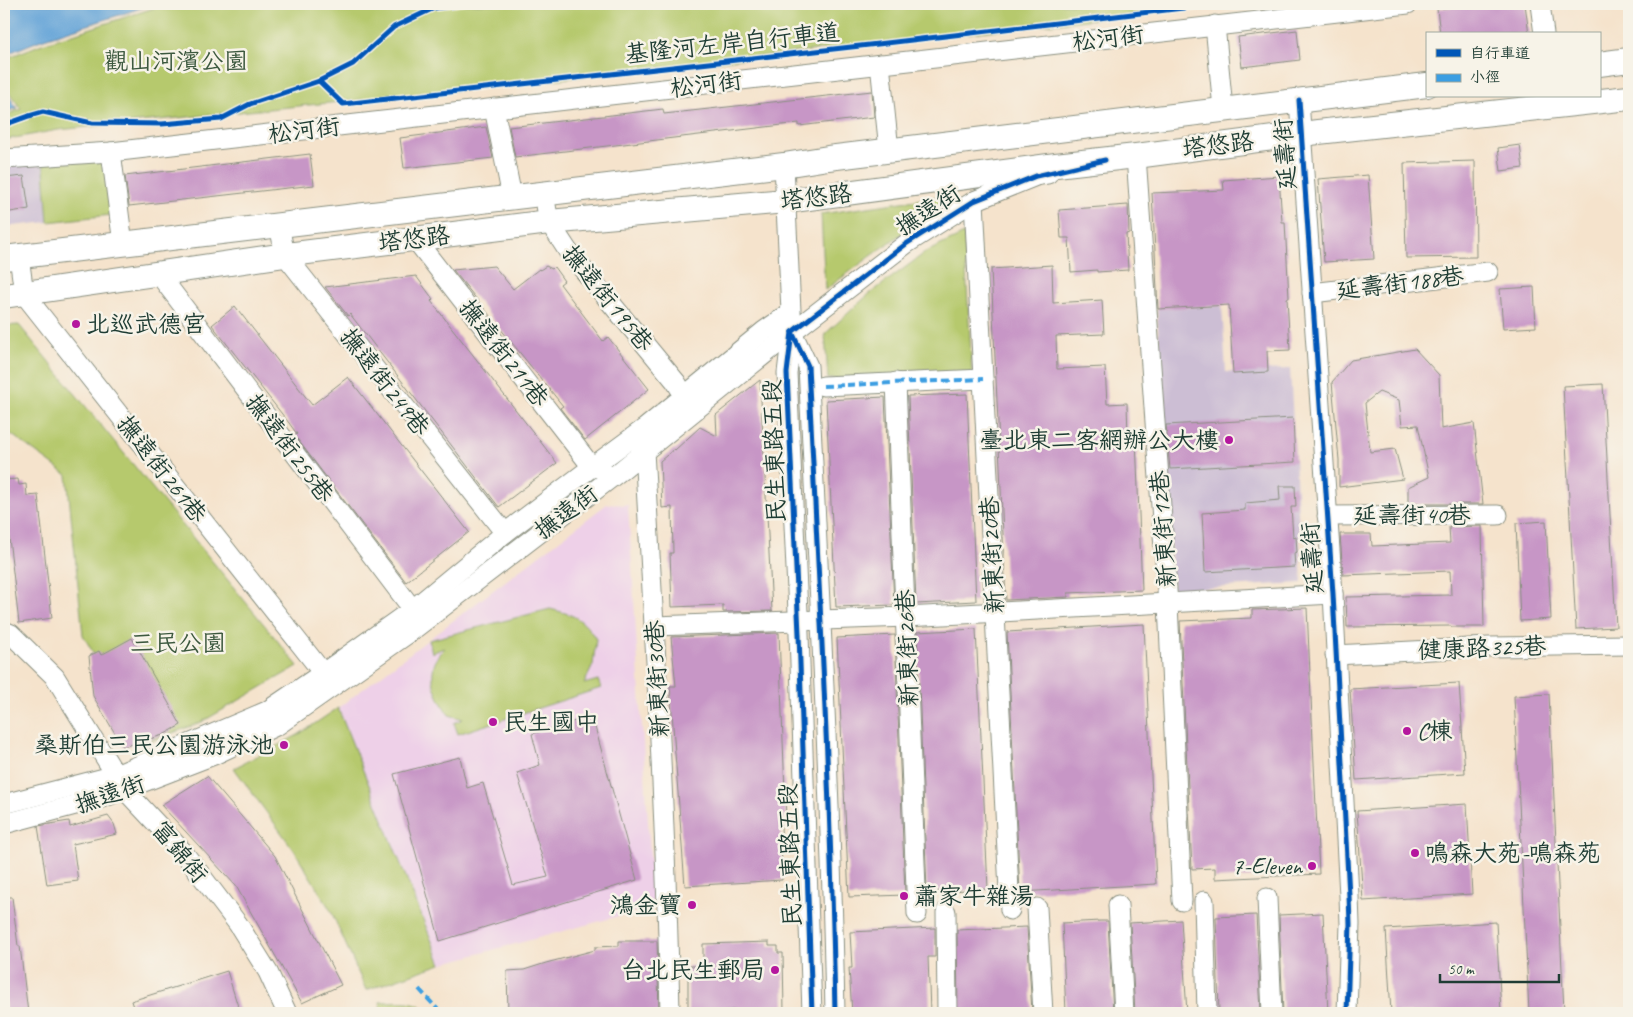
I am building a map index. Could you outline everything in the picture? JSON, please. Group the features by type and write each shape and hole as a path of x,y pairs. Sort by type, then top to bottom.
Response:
{"main road":[{"path":"1600,64 1629,60"},
{"name":"塔悠路","path":"12,257 784,165 889,150 1426,85"},
{"name":"塔悠路","path":"14,295 285,255 549,222 786,201 1554,102 1629,98"}],"street":[{"name":"松河街","path":"4,159 111,152 1408,4"},
{"path":"1540,4 1544,32"},
{"path":"1215,26 1223,109"},
{"path":"880,64 889,150"},
{"name":"延壽街","path":"1299,100 1336,655 1350,924 1347,1013"},
{"path":"494,108 512,197"},
{"path":"111,152 123,244"},
{"name":"新東街12巷","path":"1136,156 1168,604 1182,902"},
{"name":"撫遠街","path":"4,824 74,806 267,711 323,673 418,615 505,533 592,466 639,444 792,332 906,244 974,200 1036,176 1105,160"},
{"name":"民生東路五段","path":"784,165 792,332 787,373 812,1013"},
{"name":"撫遠街195巷","path":"544,194 549,222 568,251 676,382 685,397"},
{"name":"新東街20巷","path":"974,200 1010,910"},
{"name":"撫遠街249巷","path":"279,225 285,255 505,533"},
{"name":"撫遠街211巷","path":"415,239 592,466"},
{"path":"12,257 14,295"},
{"name":"延壽街188巷","path":"1312,293 1488,272"},
{"name":"撫遠街255巷","path":"158,273 418,615"},
{"name":"撫遠街261巷","path":"14,295 323,673"},
{"name":"撫遠街","path":"4,804 120,783 214,755 278,725 418,615 619,472 639,444 685,397 764,331 790,313"},
{"name":"民生東路五段","path":"792,332 808,366 821,620 834,935 835,1013"},
{"path":"822,386 984,379"},
{"name":"新東街26巷","path":"896,382 917,914"},
{"name":"新東街30巷","path":"639,444 655,626 670,1013"},
{"path":"592,466 619,472"},
{"name":"延壽街40巷","path":"1327,516 1498,515"},
{"path":"655,626 995,613 1332,594"},
{"name":"富錦街","path":"4,631 11,634 55,677 120,783 184,853 238,924 268,972 287,1013"},
{"name":"健康路325巷","path":"1336,655 1489,647 1629,644"},
{"path":"1267,898 1272,1013"},
{"path":"1204,901 1207,1013"},
{"path":"1118,904 1124,1013"},
{"path":"1037,908 1043,1013"},
{"path":"946,912 947,1013"}],"shaded area":[{"path":"43,156 48,222 4,227 4,163"},
{"path":"1222,306 1226,372 1290,369 1302,583 1173,590 1157,309"},
{"name":"民生國中","path":"607,504 628,505 653,901 645,909 441,964 338,708"}],"green space":[{"name":"觀山河濱公園","path":"166,4 1253,4 1175,10 490,87 58,130 4,140 4,116 21,109 4,85 4,59 42,44"},
{"path":"106,150 111,215 48,222 43,156"},
{"path":"942,196 947,204 908,229 825,290 821,214"},
{"path":"964,234 972,374 828,379 825,334 868,295 926,252"},
{"name":"三民公園","path":"19,325 298,666 200,723 145,743 83,635 67,475 4,429 4,326"},
{"path":"550,609 577,618 596,639 593,665 584,684 598,680 601,688 458,734 454,723 463,719 449,715 434,686 433,672 435,664 444,648 432,653 429,640"},
{"path":"338,708 441,964 366,990 331,911 294,850 234,768 298,735"},
{"path":"380,1002 413,1003 430,1013 382,1013"}],"water":[{"path":"4,4 154,4 41,40 4,55"},
{"path":"4,90 17,108 4,113"}],"building":[{"path":"1474,4 1525,4 1529,32 1440,32 1437,9"},
{"path":"1297,30 1300,60 1242,67 1238,37"},
{"path":"872,91 874,117 799,126 799,123 515,157 509,127 663,109 664,114"},
{"path":"486,127 493,158 404,168 400,138"},
{"path":"1520,145 1523,168 1501,171 1498,148"},
{"path":"310,154 314,185 129,206 125,176"},
{"path":"1475,161 1476,257 1406,258 1404,163"},
{"path":"1368,175 1374,259 1324,262 1318,179"},
{"path":"24,176 29,209 4,213 4,178"},
{"path":"1279,176 1282,222 1285,222 1290,350 1267,351 1268,372 1233,374 1229,305 1158,309 1152,193 1224,190 1223,180"},
{"path":"1128,205 1129,233 1126,234 1128,270 1071,272 1069,238 1061,238 1059,210"},
{"path":"1052,265 1053,303 1102,300 1104,334 1056,336 1057,369 1105,367 1107,404 1127,403 1128,438 1136,438 1142,590 1068,593 1068,597 1006,600 991,269"},
{"path":"494,266 513,289 539,269 546,266 552,269 554,267 564,281 560,284 603,341 608,337 649,389 585,440 560,408 563,406 453,270"},
{"path":"416,276 433,299 431,301 557,463 499,507 350,314 348,316 325,287"},
{"path":"1534,287 1536,327 1503,329 1500,289"},
{"path":"235,306 312,405 348,377 469,532 406,582 295,436 297,434 289,423 212,325"},
{"path":"1415,349 1439,375 1441,429 1474,423 1483,504 1408,504 1408,487 1429,477 1418,425 1402,426 1399,400 1379,392 1365,403 1370,452 1395,449 1403,479 1339,487 1339,460 1332,382 1351,360"},
{"path":"760,380 772,611 723,612 723,605 672,607 670,553 673,553 672,507 662,508 660,461 700,427 717,436 716,415"},
{"path":"1603,384 1616,627 1576,629 1563,386"},
{"path":"967,394 976,601 916,604 908,396"},
{"path":"885,397 894,605 836,607 826,400"},
{"name":"臺北東二客網辦公大樓","path":"1293,418 1295,462 1170,469 1166,425"},
{"path":"18,479 19,485 26,484 27,496 38,495 52,618 19,623 4,496 4,480"},
{"path":"1279,486 1295,486 1296,507 1291,507 1293,537 1296,536 1297,552 1294,553 1295,567 1205,572 1202,513 1245,510 1245,503 1280,500"},
{"path":"1546,521 1551,619 1520,621 1516,523"},
{"path":"1482,526 1484,627 1347,627 1346,597 1451,595 1450,571 1343,575 1340,534 1371,534 1372,546 1450,543 1449,527"},
{"path":"1307,608 1319,874 1215,879 1215,868 1192,869 1180,621 1252,618 1252,610"},
{"path":"1144,624 1156,884 1020,892 1007,632"},
{"path":"976,629 988,889 927,892 917,632"},
{"path":"779,633 786,820 781,820 782,880 685,886 670,686 676,686 671,637"},
{"path":"895,635 905,895 849,897 837,638"},
{"path":"132,638 181,725 163,735 123,747 93,696 89,656 99,651 101,655"},
{"name":"C棟","path":"1459,683 1465,773 1356,780 1350,689"},
{"path":"1549,694 1564,1012 1529,1013 1514,696"},
{"name":"民生國中","path":"592,716 637,880 440,941 394,774 460,757 467,788 483,783 513,885 548,877 517,773 540,765 532,734"},
{"path":"207,776 275,856 341,985 302,1003 236,886 161,805"},
{"name":"鳴森大苑-鳴森苑","path":"1467,804 1472,894 1363,901 1357,811"},
{"path":"108,816 114,824 117,834 73,844 78,881 47,885 38,826 69,821 70,827"},
{"path":"4,897 12,897 28,1013 6,1013 4,992"},
{"path":"1323,913 1328,1013 1283,1013 1279,915"},
{"path":"1256,915 1261,1013 1219,1013 1216,917"},
{"path":"1181,920 1187,1013 1135,1013 1130,923"},
{"path":"1108,921 1113,1013 1066,1013 1062,923"},
{"path":"1496,922 1501,1012 1391,1013 1386,929"},
{"path":"1027,927 1032,1013 958,1013 957,930"},
{"path":"935,928 935,957 928,957 930,1013 852,1013 849,968 852,968 850,932"},
{"path":"619,941 657,941 659,1013 508,1013 507,971 524,970 595,950 595,947 619,946"},
{"path":"769,942 769,946 778,946 778,953 783,953 784,1013 760,1013 760,1009 688,1012 688,966 703,966 703,944"},
{"path":"227,971 240,1013 135,1013 131,1001"}],"marked path":[{"path":"823,386 983,379"},
{"path":"419,989 441,1013"}],"cycle path":[{"path":"4,125 43,112 92,123 162,124 221,119 250,104 319,81 353,64 394,27 434,8 468,4"},
{"name":"基隆河左岸自行車道","path":"319,81 343,104 1217,4"},
{"path":"1299,100 1333,594 1349,896 1347,1013"},
{"path":"792,332 906,244 974,201 1036,176 1105,160"},
{"path":"792,332 808,366 828,770 835,1013"},
{"path":"792,332 787,373 799,634 812,1013"}],"place":[{"name":"北巡武德宮","path":"76,324"},
{"name":"臺北東二客網辦公大樓","path":"1229,440"},
{"name":"民生國中","path":"493,722"},
{"name":"C棟","path":"1407,731"},
{"name":"桑斯伯三民公園游泳池","path":"284,745"},
{"name":"鳴森大苑-鳴森苑","path":"1415,853"},
{"name":"7-Eleven","path":"1312,866"},
{"name":"蕭家牛雜湯","path":"904,896"},
{"name":"鴻金寶","path":"692,905"},
{"name":"台北民生郵局","path":"775,970"}]}
